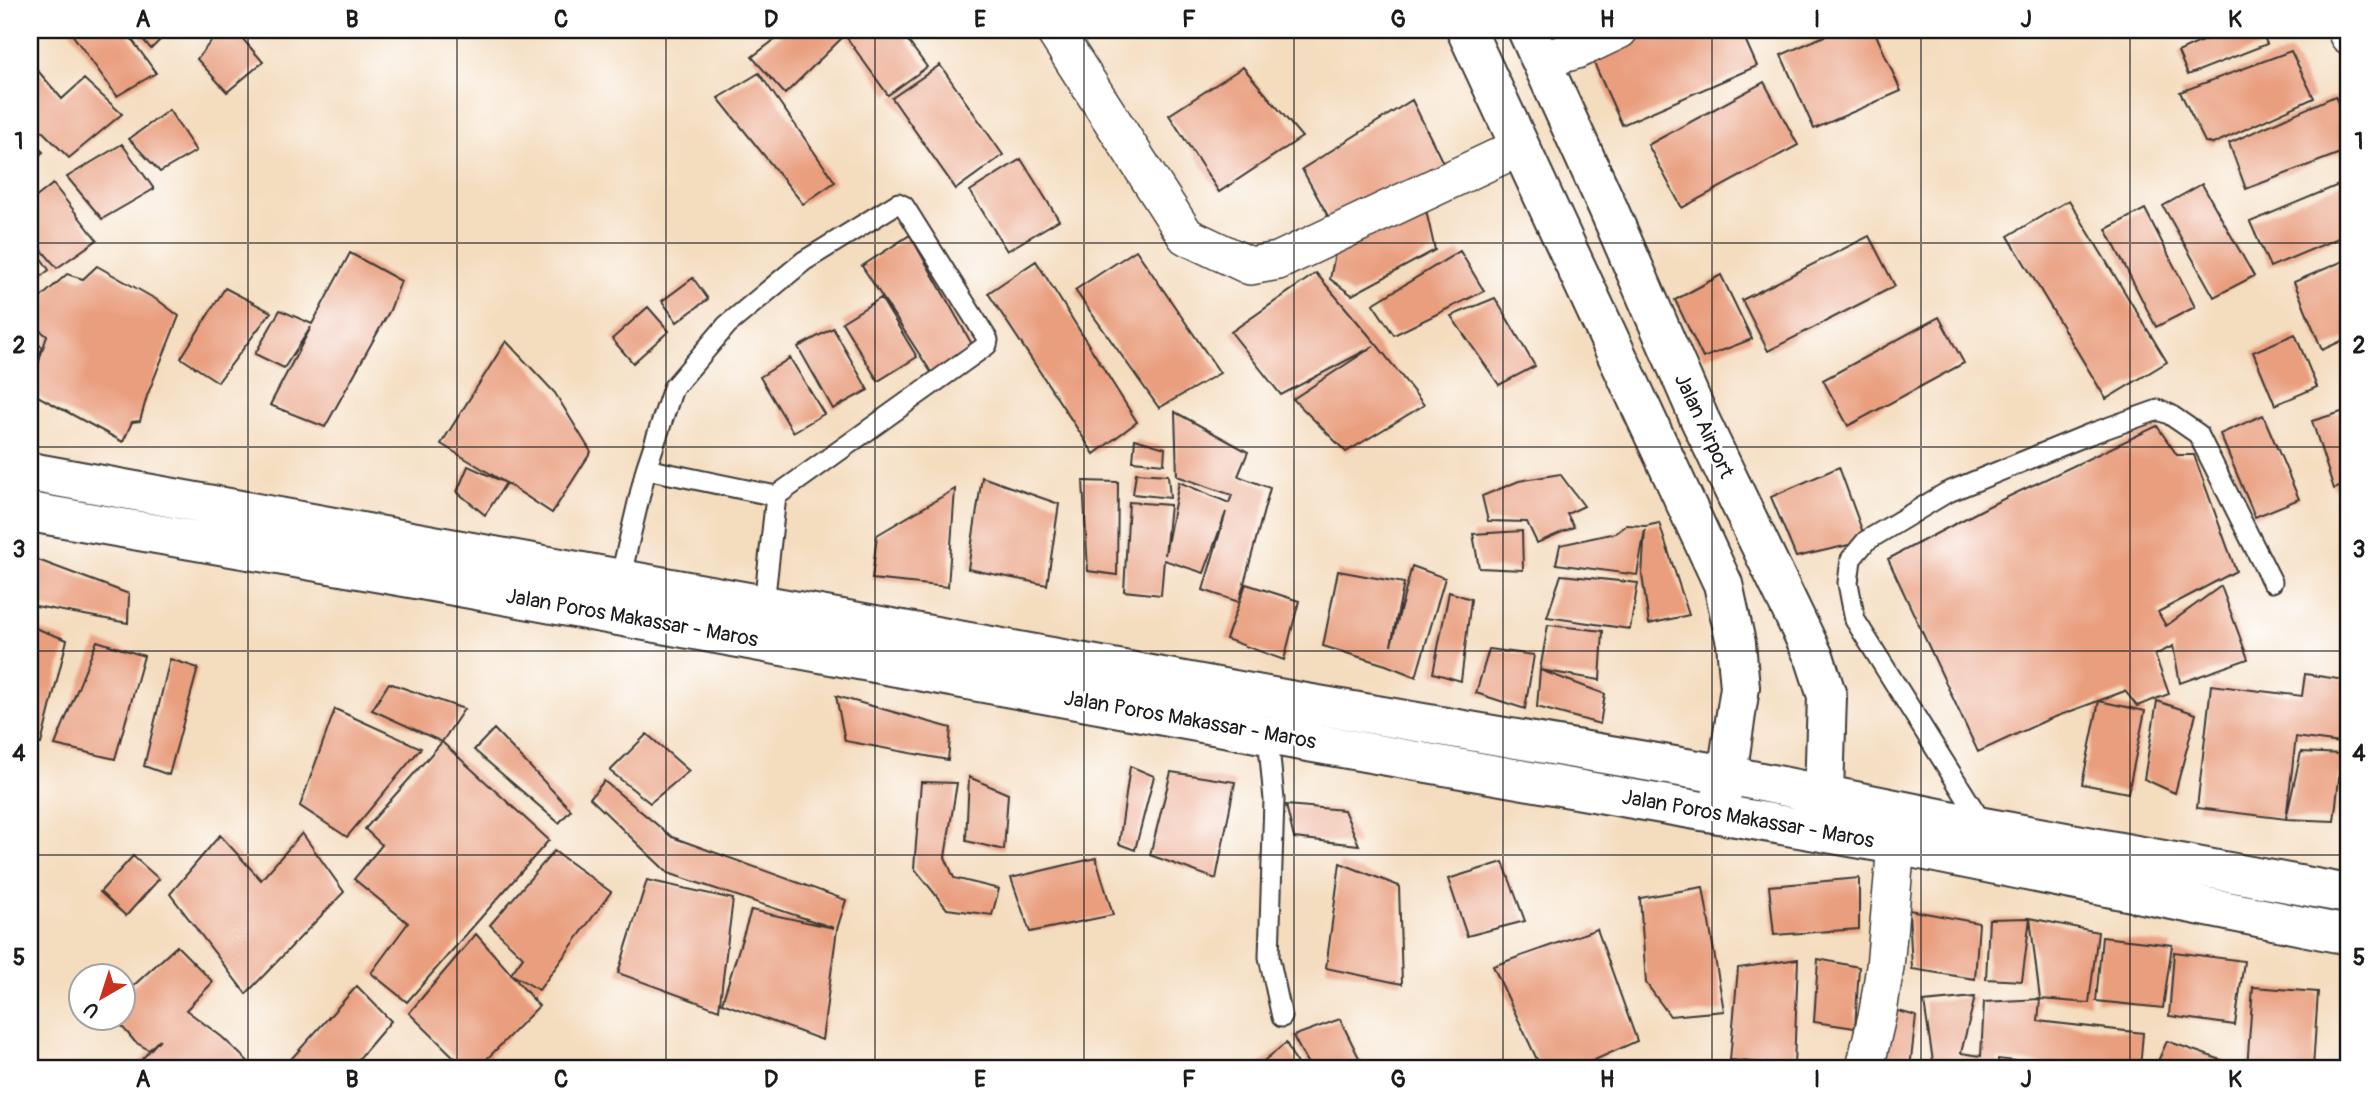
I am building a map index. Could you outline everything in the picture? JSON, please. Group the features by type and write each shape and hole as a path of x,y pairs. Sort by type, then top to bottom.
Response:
{"main road":[{"path":"1466,30 1723,584 1734,631 1740,687 1727,775 1717,814"},
{"name":"Jalan Airport","path":"1534,45 1700,420 1815,659 1827,696 1824,793 1819,832"},
{"path":"1654,439 1700,420"},
{"name":"Jalan Poros Makassar - Maros","path":"30,472 1326,707 1727,775 1984,827 2348,894"},
{"name":"Jalan Poros Makassar - Maros","path":"30,512 1896,845 2348,935"}],"street":[{"path":"1054,30 1186,236 1250,266 1278,261 1520,147"},
{"path":"1534,45 1577,50 1619,30"},
{"path":"2346,30 2348,35"},
{"path":"1865,1068 1885,967 1896,845"}],"lane":[{"path":"620,579 646,469 673,388 727,325 804,261 898,203 904,206 988,340 987,345 776,496 646,469"},
{"path":"1984,827 1855,620 1848,583 1851,559 1866,541 1947,493 2090,434 2158,410 2169,414 2199,434 2272,582"},
{"path":"764,604 776,496"},
{"path":"1268,735 1275,800 1269,957 1282,1017"}],"building":[{"path":"69,30 125,30 156,73 117,96"},
{"path":"135,30 170,30 151,49"},
{"path":"220,30 235,30 263,62 227,92 197,59"},
{"path":"787,30 850,30 785,94 752,57"},
{"path":"858,30 900,30 927,67 888,95 847,38"},
{"path":"1634,30 1741,30 1757,66 1622,125 1588,50"},
{"path":"1838,30 1874,30 1901,91 1814,129 1781,55"},
{"path":"2226,30 2261,30 2267,44 2188,75 2178,52"},
{"path":"2291,51 2314,98 2213,144 2205,142 2180,92"},
{"path":"33,65 62,99 84,79 122,114 69,158 30,119 30,69"},
{"path":"940,65 1003,155 956,189 892,98"},
{"path":"1243,67 1302,137 1219,192 1169,115"},
{"path":"759,73 835,182 803,204 718,98"},
{"path":"1764,82 1798,145 1682,208 1648,145"},
{"path":"2335,96 2348,125 2348,150 2246,189 2229,143"},
{"path":"1412,100 1448,173 1333,225 1302,169"},
{"path":"169,110 196,151 160,172 129,139"},
{"path":"30,140 43,152 30,163"},
{"path":"122,144 154,189 102,219 67,177"},
{"path":"1021,159 1059,220 1007,251 970,191"},
{"path":"2348,181 2348,234 2270,267 2250,222"},
{"path":"53,184 97,240 57,268 30,236 30,202"},
{"path":"2202,184 2254,276 2214,297 2163,206"},
{"path":"1423,197 1435,250 1352,295 1330,279 1337,244"},
{"path":"2069,200 2167,362 2106,399 2008,236"},
{"path":"2145,209 2195,307 2156,327 2106,229"},
{"path":"910,235 973,346 933,375 862,266"},
{"path":"1869,236 1895,286 1768,351 1742,300"},
{"path":"30,242 49,270 30,285"},
{"path":"1136,250 1220,373 1159,408 1075,290"},
{"path":"1460,251 1484,291 1394,335 1373,304"},
{"path":"350,253 401,281 390,310 325,427 270,405 311,327 284,368 255,354 280,310 312,324"},
{"path":"2348,259 2348,338 2322,350 2294,282"},
{"path":"1036,261 1137,422 1094,454 988,293"},
{"path":"97,266 159,301 179,316 147,396 140,421 132,422 123,442 30,392 47,336 30,322 30,307 67,274 83,279"},
{"path":"1316,273 1424,405 1346,452 1293,399 1374,346 1281,395 1231,332"},
{"path":"1721,275 1752,339 1703,358 1675,300"},
{"path":"693,278 708,299 677,322 662,301"},
{"path":"225,288 271,312 218,382 181,358"},
{"path":"881,298 917,357 878,381 842,322"},
{"path":"1495,298 1535,366 1499,385 1451,316"},
{"path":"648,307 669,331 633,363 612,339"},
{"path":"1939,317 1964,363 1848,426 1823,380"},
{"path":"833,328 868,390 833,409 798,347"},
{"path":"2295,334 2317,387 2275,405 2253,352"},
{"path":"30,337 43,348 30,367"},
{"path":"506,341 555,393 591,452 552,513 441,444"},
{"path":"790,358 824,414 793,432 760,377"},
{"path":"2348,410 2348,484 2334,489 2312,421"},
{"path":"1175,412 1248,452 1238,476 1270,488 1239,602 1203,590 1226,512 1204,573 1164,560 1161,595 1124,591 1129,502 1170,505 1165,555 1179,482 1229,503 1232,495 1177,476"},
{"path":"2263,415 2299,499 2255,517 2220,434"},
{"path":"2157,426 2177,455 2194,455 2236,571 2158,612 2166,626 2221,586 2248,659 2180,683 2173,646 2155,655 2169,694 2137,706 2125,691 2047,720 1978,752 1888,559 1991,505"},
{"path":"1135,439 1165,448 1164,464 1133,461"},
{"path":"468,466 506,483 485,515 457,492"},
{"path":"1839,467 1866,541 1796,557 1771,497"},
{"path":"1136,473 1168,475 1170,498 1133,494"},
{"path":"1560,474 1584,506 1567,514 1574,527 1537,543 1527,522 1488,521 1482,496 1519,481"},
{"path":"982,477 1059,504 1047,585 968,569"},
{"path":"1083,481 1118,482 1117,575 1088,571"},
{"path":"955,489 948,587 872,579 877,535"},
{"path":"1659,523 1689,615 1649,624 1642,575 1645,530 1637,575 1556,564 1560,545 1615,533 1626,525 1646,526"},
{"path":"1522,531 1523,570 1479,568 1473,534"},
{"path":"30,557 129,594 128,623 30,605"},
{"path":"1412,566 1445,578 1416,677 1323,646 1338,571 1404,583 1391,645"},
{"path":"1561,575 1638,583 1630,629 1547,617"},
{"path":"1246,584 1299,601 1284,660 1226,639"},
{"path":"1449,592 1471,599 1461,681 1433,673"},
{"path":"1548,625 1603,631 1600,680 1540,670"},
{"path":"32,627 67,640 41,744 30,742"},
{"path":"97,641 144,656 115,759 55,745"},
{"path":"1489,649 1534,655 1525,709 1476,693"},
{"path":"170,659 198,668 169,775 144,766"},
{"path":"1540,670 1605,694 1600,724 1537,707"},
{"path":"2305,674 2345,680 2341,743 2296,737 2286,819 2197,808 2211,685 2302,696"},
{"path":"389,683 464,709 442,742 372,710"},
{"path":"836,696 951,728 948,760 845,741"},
{"path":"2099,701 2145,711 2128,793 2082,784"},
{"path":"2157,701 2196,714 2175,793 2144,779"},
{"path":"335,709 421,748 347,837 300,806"},
{"path":"494,729 571,810 559,823 474,750"},
{"path":"647,734 689,771 650,803 610,771"},
{"path":"442,742 549,840 407,1002 371,973 408,923 354,879 382,845 365,829"},
{"path":"2301,752 2342,754 2334,821 2286,819"},
{"path":"1130,766 1154,776 1135,850 1119,844"},
{"path":"1171,772 1235,782 1216,879 1150,855"},
{"path":"969,777 1008,794 1004,850 966,841"},
{"path":"604,781 672,837 846,900 837,929 822,1040 722,1003 751,910 834,928 668,873 590,798"},
{"path":"921,782 957,783 945,857 954,878 999,889 992,915 947,909 914,868"},
{"path":"1286,805 1344,810 1359,845 1294,838"},
{"path":"302,833 344,892 246,994 170,894 220,835 261,880"},
{"path":"554,851 611,892 539,990 511,974 523,957 490,925"},
{"path":"133,856 159,879 126,916 100,892"},
{"path":"1096,858 1113,915 1030,932 1011,878"},
{"path":"1503,862 1525,921 1467,936 1448,879"},
{"path":"1340,863 1399,886 1402,984 1326,968"},
{"path":"1859,878 1859,929 1774,935 1769,886"},
{"path":"647,880 733,899 719,1010 618,973"},
{"path":"1703,887 1724,1011 1670,1016 1646,983 1640,898"},
{"path":"1909,910 1979,923 1975,979 1912,969"},
{"path":"2030,918 2098,932 2089,1003 2040,999"},
{"path":"2030,918 2022,981 1986,979 1989,919"},
{"path":"1597,929 1637,1041 1577,1068 1541,1068 1493,966"},
{"path":"476,934 539,1006 478,1068 465,1068 409,1013"},
{"path":"2102,937 2172,945 2163,1008 2096,1001"},
{"path":"177,946 213,982 186,1010 222,1037 255,1068 134,1068 160,1039 149,1050 135,1042 127,1032 136,1032 136,983"},
{"path":"2174,952 2244,961 2235,1025 2169,1016"},
{"path":"1798,959 1794,1066 1730,1060 1738,968"},
{"path":"1818,959 1859,967 1855,1028 1814,1022"},
{"path":"357,986 391,1021 351,1068 283,1068"},
{"path":"2253,987 2318,992 2313,1068 2247,1068"},
{"path":"1975,997 1961,1053 1981,1056 1984,1002 2040,999 2038,1021 2143,1033 2140,1068 2078,1068 1998,1059 1998,1068 1934,1068 1924,1002"},
{"path":"1895,1010 1916,1016 1910,1068 1883,1068"},
{"path":"1340,1019 1364,1068 1310,1068 1293,1036"},
{"path":"2167,1041 2227,1062 2227,1068 2155,1068"},
{"path":"1286,1043 1299,1068 1255,1068"}]}
